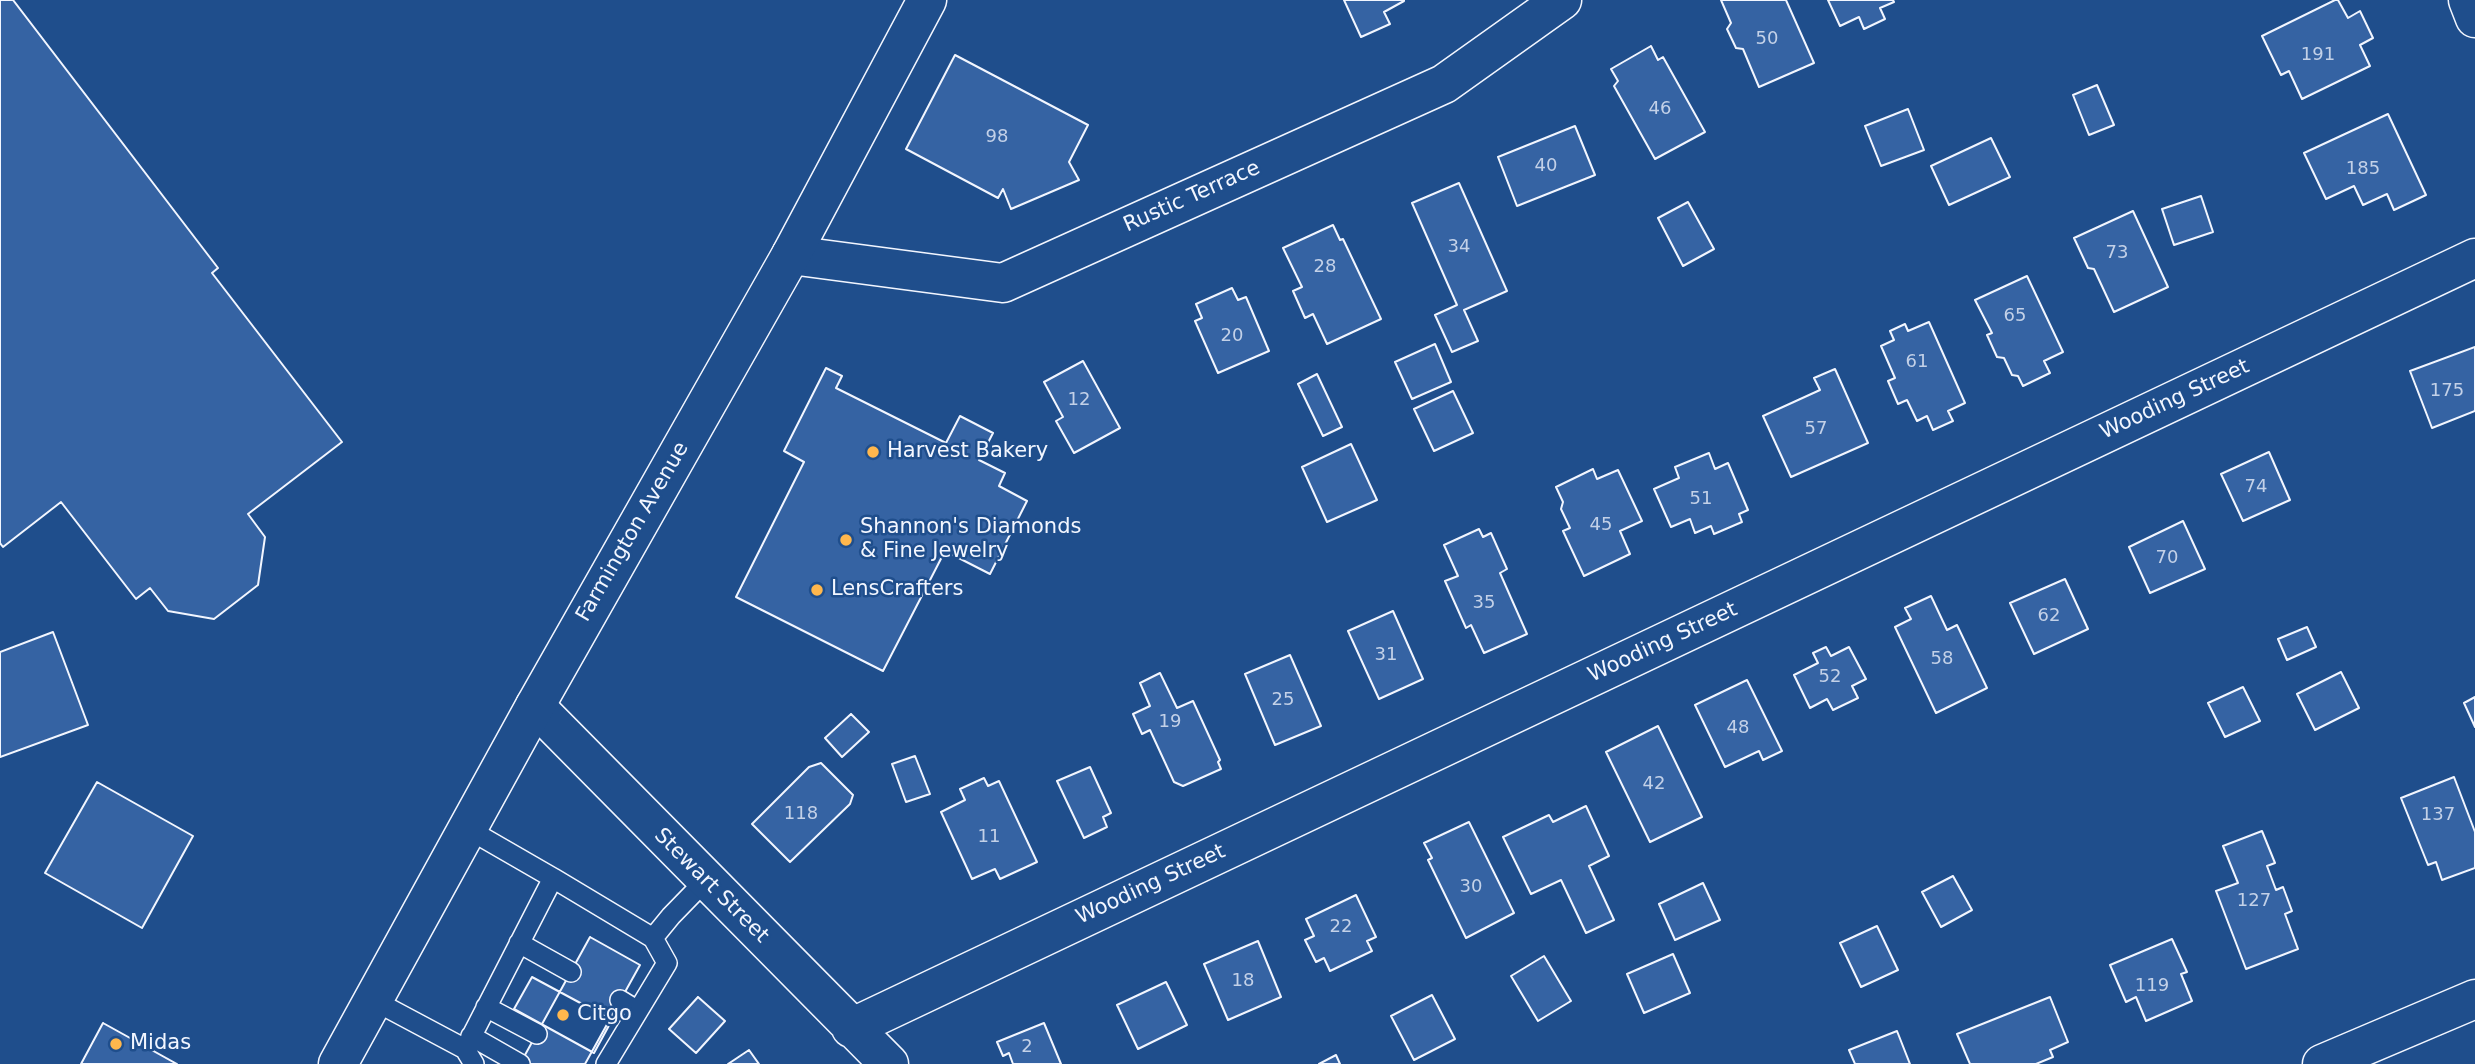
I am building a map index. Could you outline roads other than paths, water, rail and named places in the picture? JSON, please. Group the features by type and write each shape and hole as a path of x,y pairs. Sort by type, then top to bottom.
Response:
{"main road":[{"name":"Farmington Avenue","path":"338,1064 535,706 790,255 928,0"},
{"name":"Rustic Terrace","path":"790,255 1003,282 1444,84 1562,0"},
{"path":"2468,0 2475,18"},
{"name":"Wooding Street","path":"851,1028 2475,258"},
{"name":"Stewart Street","path":"535,706 889,1064"},
{"path":"2322,1064 2475,999"}],"lane":[{"path":"468,829 653,938 667,963 638,1011 595,1063"},
{"path":"470,1050 486,1007 552,878"},
{"path":"653,938 706,880"},
{"path":"519,943 571,972"},
{"path":"373,1000 470,1050 520,1064"},
{"path":"620,1000 638,1011"},
{"path":"486,1007 537,1034"}],"place":[{"name":"Harvest Bakery","path":"873,452"},
{"name":"Shannon's Diamonds & Fine Jewelry","path":"846,540"},
{"name":"LensCrafters","path":"817,590"},
{"name":"Citgo","path":"563,1015"},
{"name":"Midas","path":"116,1044"}]}
